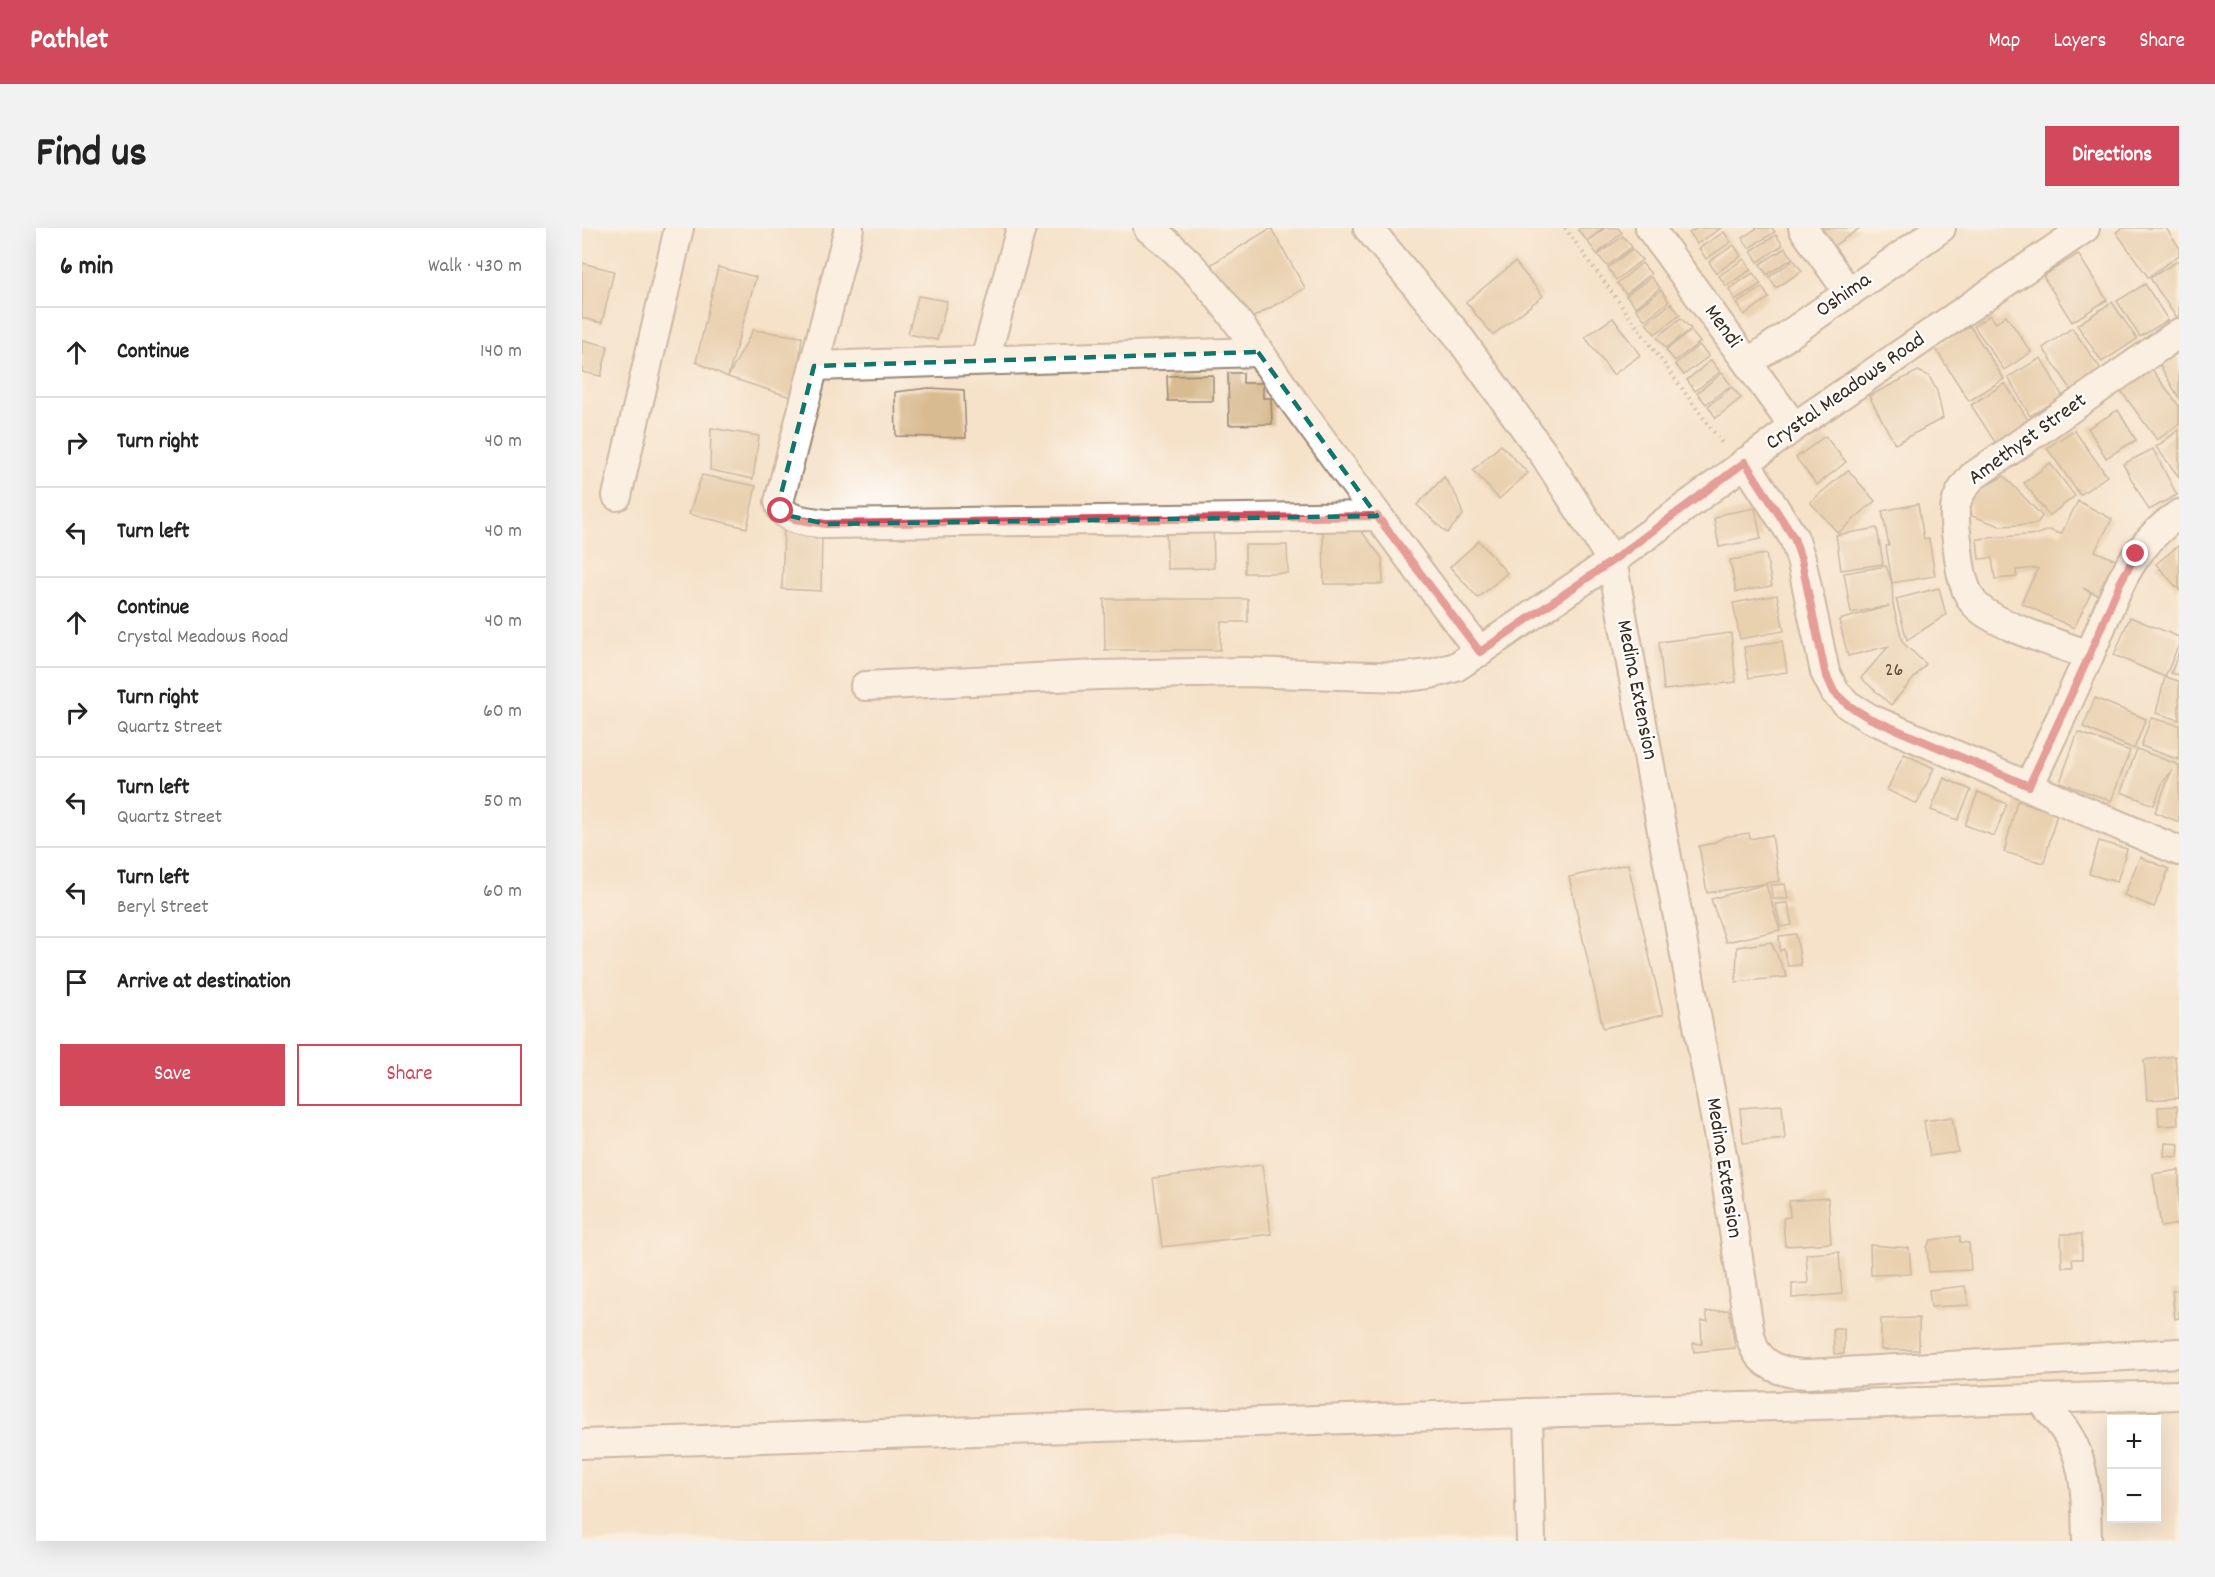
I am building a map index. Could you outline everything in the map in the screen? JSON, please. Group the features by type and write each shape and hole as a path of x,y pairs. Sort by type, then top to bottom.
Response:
{"street":[{"path":"617,496 679,228"},
{"path":"849,228 779,502 781,511 794,519 826,524 1377,516"},
{"path":"985,360 1021,228"},
{"path":"1148,228 1209,286 1235,317 1377,516 1480,652"},
{"path":"1368,228 1456,333 1545,456 1612,561"},
{"name":"Mendi","path":"1650,228 1794,427"},
{"path":"1803,228 1849,293"},
{"name":"Oshima","path":"1748,363 1941,228"},
{"name":"Crystal Meadows Road","path":"865,686 1131,674 1243,672 1404,676 1430,674 1456,667 1612,561 1794,427 2085,228"},
{"name":"Amethyst Street","path":"2089,656 1993,619 1973,601 1965,587 1959,561 1953,516 1955,500 1962,487 1972,477 2179,333"},
{"path":"814,366 1258,352"},
{"path":"1742,464 1794,538 1801,559 1825,672 1834,692 1848,705 1869,718 2179,851"},
{"path":"2029,786 2120,583 2136,554 2154,533 2179,514"},
{"name":"Medina Extension","path":"1612,561 1723,1160 1750,1335 1758,1353 1770,1364 1789,1374 1807,1374 2179,1353"},
{"path":"582,1444 1528,1413 2179,1395"},
{"path":"2040,1398 2073,1444 2082,1469 2087,1541"},
{"path":"1528,1413 1531,1541"}],"path":[{"path":"1565,228 1742,464"}],"highlighted area":[{"path":"1258,352 1377,516 826,524 786,515 779,502 814,366"}],"building":[{"path":"1271,228 1305,288 1252,318 1210,265"},
{"path":"1580,228 1603,228 1587,241 1578,230"},
{"path":"1605,228 1618,228 1622,233 1597,254 1588,242"},
{"path":"1697,228 1721,228 1697,244 1689,233"},
{"path":"1757,228 1772,228 1775,232 1749,248 1742,238"},
{"path":"1819,228 1860,228 1832,247"},
{"path":"2122,228 2166,228 2179,247 2179,255 2148,277 2116,232"},
{"path":"1724,232 1731,242 1706,259 1699,248"},
{"path":"1776,235 1783,245 1758,262 1751,251"},
{"path":"1623,236 1632,247 1607,266 1598,255"},
{"path":"1734,245 1741,256 1716,273 1709,262"},
{"path":"1785,248 1793,258 1767,275 1760,264"},
{"path":"1632,249 1642,260 1616,280 1608,268"},
{"path":"2078,254 2107,300 2072,322 2043,276"},
{"path":"1744,259 1751,270 1726,286 1719,276"},
{"path":"1794,260 1802,271 1776,288 1769,277"},
{"path":"2179,260 2179,315 2176,317 2150,278"},
{"path":"1515,262 1543,296 1493,335 1466,302"},
{"path":"582,263 614,271 602,323 582,318"},
{"path":"1642,263 1651,274 1626,294 1617,283"},
{"path":"718,267 756,277 728,377 696,362"},
{"path":"1753,273 1761,284 1735,300 1729,289"},
{"path":"1651,277 1660,288 1636,307 1626,296"},
{"path":"2145,284 2168,320 2140,337 2117,301"},
{"path":"1762,287 1769,298 1744,315 1737,303"},
{"path":"1661,290 1669,301 1645,320 1636,309"},
{"path":"918,296 947,301 937,340 908,334"},
{"path":"2112,302 2137,339 2102,362 2077,325"},
{"path":"1671,303 1680,315 1655,334 1646,323"},
{"path":"1990,315 1996,323 2006,315 2031,352 2004,370 1974,326"},
{"path":"1613,318 1640,355 1613,375 1585,337"},
{"path":"1681,318 1691,329 1666,348 1657,337"},
{"path":"1970,326 2004,379 1969,401 1935,348"},
{"path":"2072,328 2105,375 2075,395 2043,348"},
{"path":"753,330 802,337 794,398 728,377"},
{"path":"1691,331 1700,342 1675,361 1666,350"},
{"path":"582,340 608,346 601,376 582,372"},
{"path":"1699,345 1709,356 1684,375 1675,364"},
{"path":"2179,352 2179,398 2159,364"},
{"path":"2041,358 2063,397 2030,416 2008,377"},
{"path":"1711,360 1720,372 1695,391 1687,380"},
{"path":"2151,368 2179,406 2179,424 2157,440 2121,391"},
{"path":"1918,371 1929,376 1937,391 1943,418 1895,444 1869,396"},
{"path":"1228,373 1243,373 1243,383 1263,383 1263,398 1271,398 1272,424 1229,425"},
{"path":"1722,373 1731,385 1706,404 1697,393"},
{"path":"1213,375 1213,401 1168,401 1167,376"},
{"path":"2005,383 2035,431 2002,453 1971,405"},
{"path":"1732,387 1741,398 1716,418 1708,406"},
{"path":"929,388 964,390 966,438 896,436 895,392"},
{"path":"2118,410 2136,440 2106,458 2088,428"},
{"path":"711,428 759,436 753,479 710,470"},
{"path":"2074,430 2107,476 2080,495 2047,448"},
{"path":"2179,430 2179,477 2156,447"},
{"path":"1825,436 1846,462 1817,485 1796,458"},
{"path":"1501,445 1528,473 1499,499 1473,470"},
{"path":"2153,449 2177,495 2149,510 2123,464"},
{"path":"2050,463 2075,496 2049,516 2024,483"},
{"path":"1848,470 1875,501 1838,533 1810,502"},
{"path":"702,475 756,486 747,528 689,514"},
{"path":"2004,476 2042,516 2037,524 2000,526 1972,516 1969,495"},
{"path":"1444,477 1457,497 1463,515 1447,533 1417,505"},
{"path":"2078,501 2112,519 2095,551 2122,563 2106,599 2083,588 2091,593 2074,628 2021,603 2038,568 2016,570 2017,577 1995,579 1992,558 1979,559 1977,539 2038,534 2049,530 2061,534"},
{"path":"1918,504 1924,539 1929,539 1935,576 1892,583 1886,546 1889,546 1882,511"},
{"path":"1755,508 1761,539 1719,547 1714,519 1723,514"},
{"path":"1166,520 1213,520 1214,568 1167,569"},
{"path":"784,526 822,531 821,591 782,589"},
{"path":"1323,528 1359,528 1382,558 1383,584 1324,584"},
{"path":"1877,528 1883,564 1841,570 1836,535"},
{"path":"1479,541 1507,573 1478,598 1450,567"},
{"path":"1245,545 1287,545 1288,573 1245,573"},
{"path":"2179,545 2179,590 2156,564"},
{"path":"1766,554 1772,586 1736,592 1730,560"},
{"path":"1886,566 1892,583 1893,605 1903,643 1926,664 1891,705 1861,678 1889,646 1848,656 1839,620 1889,606 1851,613 1844,573"},
{"path":"1939,588 1946,615 1907,640 1896,599"},
{"path":"1777,595 1784,631 1740,639 1733,603"},
{"path":"1104,599 1248,599 1248,622 1221,622 1220,650 1105,650"},
{"path":"2130,617 2179,637 2179,644 2165,677 2114,655"},
{"path":"1731,633 1736,682 1664,690 1659,642"},
{"path":"1782,641 1787,672 1749,678 1744,647"},
{"path":"2179,652 2179,675 2171,673"},
{"path":"2165,677 2179,681 2179,720 2156,713"},
{"path":"2095,698 2146,719 2134,749 2083,727"},
{"path":"2151,718 2179,725 2179,760 2141,746"},
{"path":"2078,732 2130,751 2111,801 2060,782"},
{"path":"2137,749 2179,765 2179,822 2155,812 2172,770 2162,784 2154,805 2121,792"},
{"path":"1904,754 1934,768 1917,804 1887,790"},
{"path":"1944,778 1971,790 1958,820 1931,810"},
{"path":"1978,792 2007,804 1994,836 1965,825"},
{"path":"2017,801 2057,813 2044,863 2004,852"},
{"path":"1749,833 1750,839 1772,835 1779,881 1707,893 1699,846 1713,843 1724,837"},
{"path":"2099,841 2127,849 2117,882 2089,874"},
{"path":"2140,857 2169,869 2154,907 2124,895"},
{"path":"1628,864 1663,1015 1603,1028 1569,877"},
{"path":"1766,884 1780,930 1726,942 1711,899"},
{"path":"1785,884 1788,899 1773,899 1770,885"},
{"path":"1788,903 1792,925 1781,927 1775,904"},
{"path":"1796,934 1801,965 1788,966 1784,949 1780,951 1779,936"},
{"path":"1771,942 1787,977 1736,982 1737,947"},
{"path":"2175,1056 2179,1098 2147,1100 2144,1060"},
{"path":"1782,1105 1785,1139 1743,1143 1740,1108"},
{"path":"2177,1106 2178,1125 2159,1126 2158,1107"},
{"path":"1952,1117 1958,1152 1930,1156 1924,1121"},
{"path":"2165,1143 2179,1144 2178,1157 2164,1156"},
{"path":"1262,1165 1271,1234 1162,1247 1153,1178"},
{"path":"2179,1170 2179,1224 2161,1227 2153,1174"},
{"path":"1828,1198 1831,1243 1785,1246 1783,1218 1790,1217 1789,1201"},
{"path":"2061,1234 2082,1234 2082,1259 2072,1259 2073,1267 2062,1267"},
{"path":"1960,1236 1960,1242 1969,1243 1971,1270 1929,1272 1927,1247 1931,1240"},
{"path":"1870,1245 1909,1248 1911,1274 1871,1275"},
{"path":"1839,1252 1842,1294 1792,1298 1792,1284 1808,1283 1806,1254"},
{"path":"1965,1286 1969,1305 1931,1307 1929,1290"},
{"path":"2179,1290 2179,1318 2175,1319 2172,1291"},
{"path":"1729,1310 1735,1348 1694,1352 1693,1343 1702,1344 1701,1321 1708,1321 1706,1312"},
{"path":"1919,1318 1919,1350 1881,1350 1881,1319"},
{"path":"1833,1328 1844,1328 1844,1354 1834,1354"}],"route":[{"path":"781,511 794,519 826,524 1377,516 1480,652 1612,561 1745,462 1794,538 1801,559 1825,672 1834,692 1848,705 1869,718 2029,786 2120,583 2136,554"}]}
